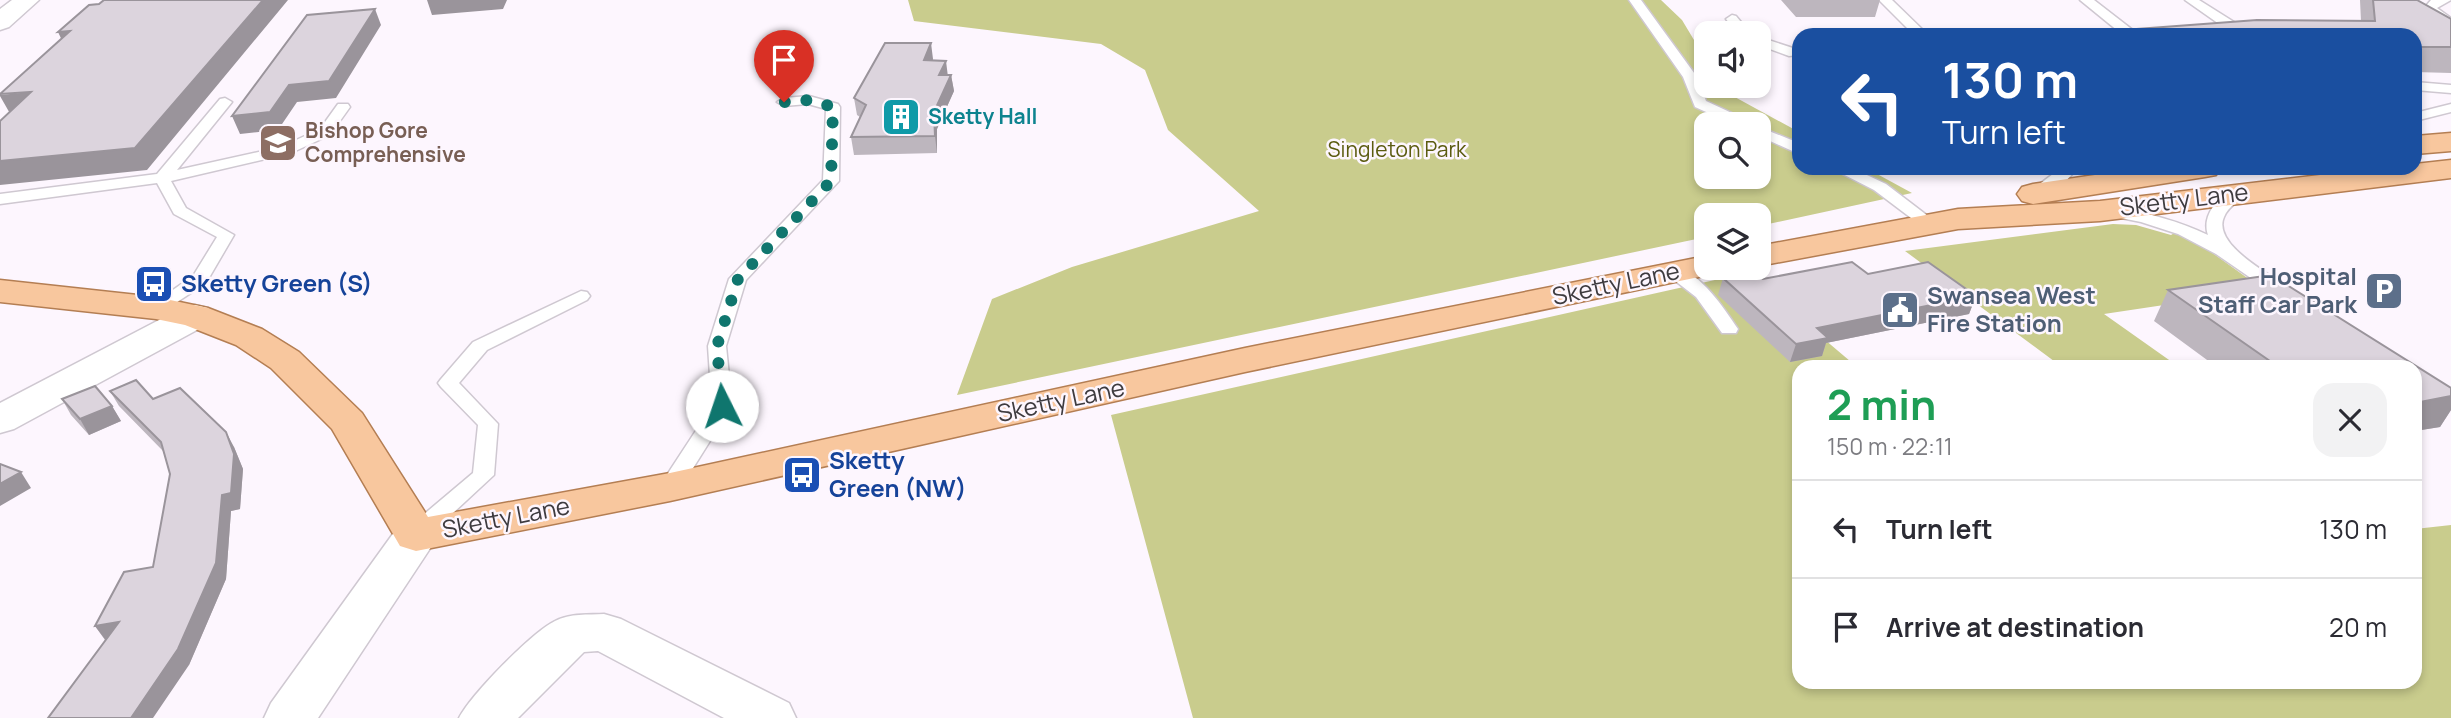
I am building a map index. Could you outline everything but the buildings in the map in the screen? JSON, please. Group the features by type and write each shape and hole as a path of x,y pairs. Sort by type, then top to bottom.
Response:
{"main road":[{"path":"2422,144 2451,142"},
{"name":"Sketty Lane","path":"2422,172 2451,169"},
{"name":"Sketty Lane","path":"1771,254 1943,221 2039,192 2148,175"},
{"name":"Sketty Lane","path":"1943,221 2100,211 2398,175"},
{"name":"Sketty Lane","path":"416,535 670,487 1245,360 1690,269"},
{"path":"0,291 156,308 195,316 249,337 285,360 348,422 416,535"}],"street":[{"path":"0,22 27,0"},
{"path":"0,420 195,316"},
{"path":"290,718 416,535"},
{"path":"485,718 544,658 572,634 604,632 769,718"}],"lane":[{"path":"1635,0 1690,77 1700,104 1718,112"},
{"path":"1885,0 1913,28"},
{"path":"2086,0 2122,28"},
{"path":"2191,0 2229,26 2228,28"},
{"path":"2445,0 2436,2 2431,7 2434,13 2451,23"},
{"path":"1771,45 1792,51"},
{"path":"2422,87 2451,89"},
{"path":"670,487 722,406 717,346 738,279 831,181 833,107 809,100 784,102"},
{"path":"162,178 225,102"},
{"path":"0,199 162,178 286,150 326,132 343,107"},
{"path":"2422,115 2451,108"},
{"path":"1771,136 1792,146"},
{"path":"1854,175 1943,221"},
{"path":"2039,192 2064,175"},
{"path":"156,308 200,279 226,235 180,211 162,178"},
{"path":"2239,193 2221,206 2214,217 2213,228 2218,241 2239,261"},
{"path":"2100,211 2168,223 2193,232 2298,303"},
{"path":"1690,269 1702,293 1729,329"},
{"path":"416,535 483,475 488,424 448,383 480,346 581,296"}],"green space":[{"name":"Singleton Park","path":"908,0 1661,0 1682,20 1694,40 1694,98 1737,98 1762,112 1694,112 1694,189 1771,189 1771,117 1792,128 1792,175 1879,175 1912,193 1771,223 1771,203 1694,203 1694,240 957,395 992,299 1072,267 1259,211 1168,130 1145,70 1101,44 914,21"},
{"path":"2113,224 2136,225 2171,235 2176,232 2207,249 2264,290 2104,314 2169,360 2053,360 1905,251"},
{"path":"1715,280 1754,280 1849,360 1792,360 1792,689 2422,689 2422,528 2451,525 2451,718 1193,718 1111,415"}],"place":[{"name":"Sketty Hall","path":"901,117"},
{"name":"Bishop Gore Comprehensive","path":"278,143"},
{"name":"Sketty Green (S)","path":"154,284"},
{"name":"Hospital Staff Car Park","path":"2384,291"},
{"name":"Swansea West Fire Station","path":"1900,310"},
{"name":"Sketty Green (NW)","path":"802,475"}],"route":[{"path":"722,406 717,346 738,279 831,181 833,107 809,100 784,102"}]}
